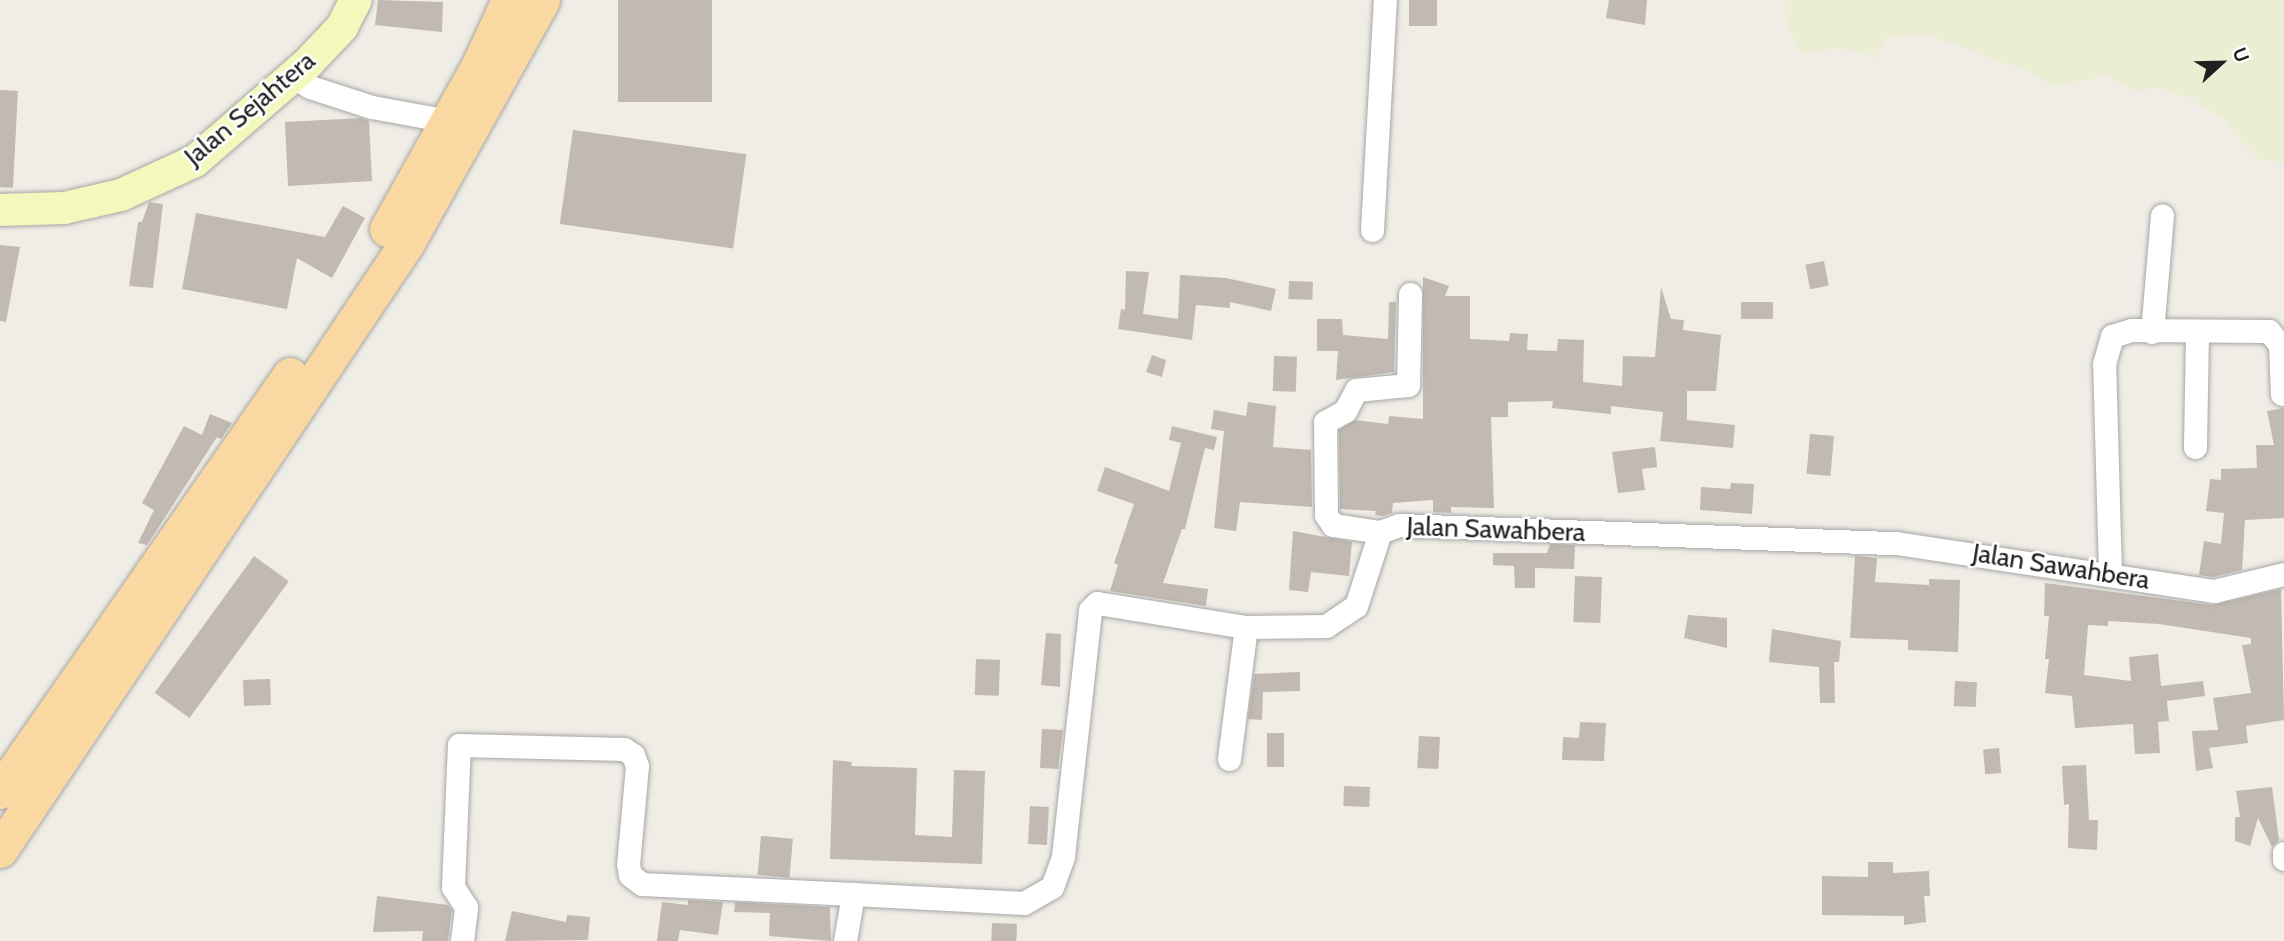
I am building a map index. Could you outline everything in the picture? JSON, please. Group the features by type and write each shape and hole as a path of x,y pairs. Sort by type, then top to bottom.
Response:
{"main road":[{"path":"0,791 324,328 397,235 448,121 509,0"},
{"path":"0,850 397,235 542,0"}],"street":[{"name":"Jalan Sejahtera","path":"0,210 64,208 158,181 195,162 292,76 342,27 356,0"},
{"path":"1372,230 1385,0"},
{"path":"292,76 310,87 372,107 448,121"},
{"path":"2152,331 2162,215"},
{"path":"1380,532 1333,525 1326,515 1325,422 1349,407 1356,390 1408,385 1410,294"},
{"path":"2110,573 2106,354 2112,336 2152,331 2269,331 2277,336 2282,394"},
{"path":"2195,447 2197,331"},
{"name":"Jalan Sawahbera","path":"853,894 1024,903 1044,895 1052,887 1063,856 1090,610 1097,603 1112,604 1246,627 1326,626 1344,617 1356,606 1380,532 1417,524 1866,541 2110,573 2214,591 2243,588 2284,574"},
{"path":"1229,759 1246,627"},
{"path":"462,941 466,907 453,887 459,745 624,749 633,755 637,766 628,864 630,875 642,884 853,894 845,941"},
{"path":"2284,853 2284,859"}],"green space":[{"path":"1785,0 2284,0 2284,163 2257,159 2223,119 2192,99 2160,88 2134,91 2106,75 2054,87 2031,73 1926,34 1885,38 1877,58 1840,48 1802,54 1786,25"}],"building":[{"path":"378,0 443,2 442,32 375,25"},
{"path":"618,0 712,0 712,102 618,102"},
{"path":"1409,0 1437,0 1437,26 1409,26"},
{"path":"1609,0 1647,0 1645,25 1606,18"},
{"path":"0,90 18,91 13,188 0,187"},
{"path":"361,118 369,121 372,181 288,186 285,122"},
{"path":"573,130 746,154 733,248 560,224"},
{"path":"149,202 163,204 153,288 129,286 138,222 142,222"},
{"path":"343,206 365,218 332,278 297,258 287,309 182,289 196,213 325,237"},
{"path":"0,245 20,247 6,322 0,321"},
{"path":"1824,261 1829,286 1810,289 1805,265"},
{"path":"1126,271 1149,272 1143,314 1178,319 1180,275 1226,278 1276,289 1271,311 1230,302 1230,308 1196,305 1192,340 1118,329 1121,309 1125,310"},
{"path":"1423,277 1449,286 1445,296 1470,296 1470,339 1509,341 1510,333 1528,334 1527,350 1557,351 1558,339 1584,340 1583,382 1622,386 1623,356 1655,357 1661,287 1671,319 1684,320 1683,330 1721,335 1716,391 1687,391 1687,420 1735,425 1733,448 1660,441 1663,412 1611,406 1611,414 1552,408 1553,401 1508,402 1508,417 1491,417 1494,508 1451,507 1451,513 1433,512 1433,500 1393,503 1392,513 1383,516 1375,515 1376,511 1340,509 1339,430 1355,420 1388,424 1389,416 1423,419"},
{"path":"1289,281 1313,282 1312,300 1288,299"},
{"path":"1389,302 1396,302 1394,372 1336,380 1338,351 1317,351 1317,319 1342,319 1343,335 1388,339"},
{"path":"1741,302 1773,302 1773,319 1741,319"},
{"path":"1152,355 1166,360 1162,377 1146,372"},
{"path":"1274,356 1297,357 1296,392 1273,391"},
{"path":"1248,402 1276,406 1273,447 1311,450 1312,507 1240,502 1236,531 1214,528 1224,431 1211,429 1214,410 1246,416"},
{"path":"2284,408 2284,518 2245,520 2242,570 2213,577 2199,575 2204,541 2221,544 2224,513 2206,511 2210,479 2221,480 2221,469 2257,468 2256,445 2274,445 2267,411"},
{"path":"210,414 232,423 221,439 217,437 147,545 138,543 154,510 142,503 184,426 202,435"},
{"path":"1172,426 1217,437 1214,450 1205,448 1185,529 1182,529 1163,583 1208,589 1206,606 1110,591 1118,565 1114,563 1134,504 1097,491 1105,467 1169,491 1181,443 1169,440"},
{"path":"1810,434 1834,436 1830,476 1807,474"},
{"path":"1655,447 1657,467 1642,469 1645,490 1618,493 1612,452"},
{"path":"1731,483 1754,484 1752,514 1700,510 1701,487 1730,489"},
{"path":"1293,531 1352,542 1349,576 1311,572 1308,592 1289,590"},
{"path":"1550,544 1575,545 1574,569 1535,568 1535,588 1515,588 1514,566 1493,565 1493,553 1547,553"},
{"path":"254,556 289,581 189,718 155,693"},
{"path":"1855,556 1877,558 1875,582 1929,585 1929,579 1960,580 1958,652 1908,650 1908,640 1850,638"},
{"path":"1575,576 1602,577 1600,623 1573,622"},
{"path":"2045,583 2212,605 2281,589 2284,720 2246,726 2248,743 2209,748 2213,768 2196,771 2192,731 2218,730 2213,698 2251,693 2242,645 2251,644 2251,638 2159,624 2108,621 2108,626 2088,625 2084,675 2131,681 2129,657 2158,654 2161,686 2203,681 2205,696 2167,701 2169,721 2158,722 2160,753 2135,754 2133,724 2075,728 2072,696 2045,693 2049,659 2045,659 2049,616 2044,616"},
{"path":"1688,615 1727,618 1727,648 1684,638"},
{"path":"1772,629 1841,641 1839,662 1834,662 1835,703 1820,703 1819,667 1769,662"},
{"path":"1046,633 1061,634 1060,687 1041,685"},
{"path":"976,659 1000,660 999,696 975,695"},
{"path":"1300,672 1300,691 1263,692 1262,720 1248,719 1254,674"},
{"path":"270,679 271,705 244,706 243,680"},
{"path":"1955,681 1977,682 1976,707 1954,706"},
{"path":"1580,722 1606,723 1604,761 1562,760 1563,737 1579,738"},
{"path":"1042,729 1063,730 1058,769 1040,768"},
{"path":"1267,733 1284,733 1284,767 1267,767"},
{"path":"1419,736 1440,737 1438,769 1417,768"},
{"path":"1999,748 2001,773 1985,774 1983,749"},
{"path":"833,760 852,762 851,766 917,768 915,835 952,837 954,770 985,771 982,864 830,859"},
{"path":"2086,765 2089,820 2098,820 2097,850 2068,848 2069,804 2064,805 2062,766"},
{"path":"1344,786 1370,787 1369,807 1343,806"},
{"path":"2272,787 2279,840 2272,847 2258,818 2250,846 2235,841 2235,817 2240,817 2236,791"},
{"path":"1030,806 1049,807 1047,845 1028,844"},
{"path":"761,836 793,839 789,878 758,875"},
{"path":"1868,862 1893,862 1893,873 1929,871 1930,896 1924,896 1926,922 1904,925 1904,916 1822,915 1822,876 1868,877"},
{"path":"377,896 448,905 452,910 448,941 422,941 423,931 373,932"},
{"path":"688,900 723,902 718,935 680,930 678,941 657,941 662,902 688,905"},
{"path":"735,902 830,907 831,941 769,936 770,913 734,912"},
{"path":"512,911 566,922 567,915 590,917 588,940 505,941"},
{"path":"992,923 1017,924 1016,941 991,941"}]}
